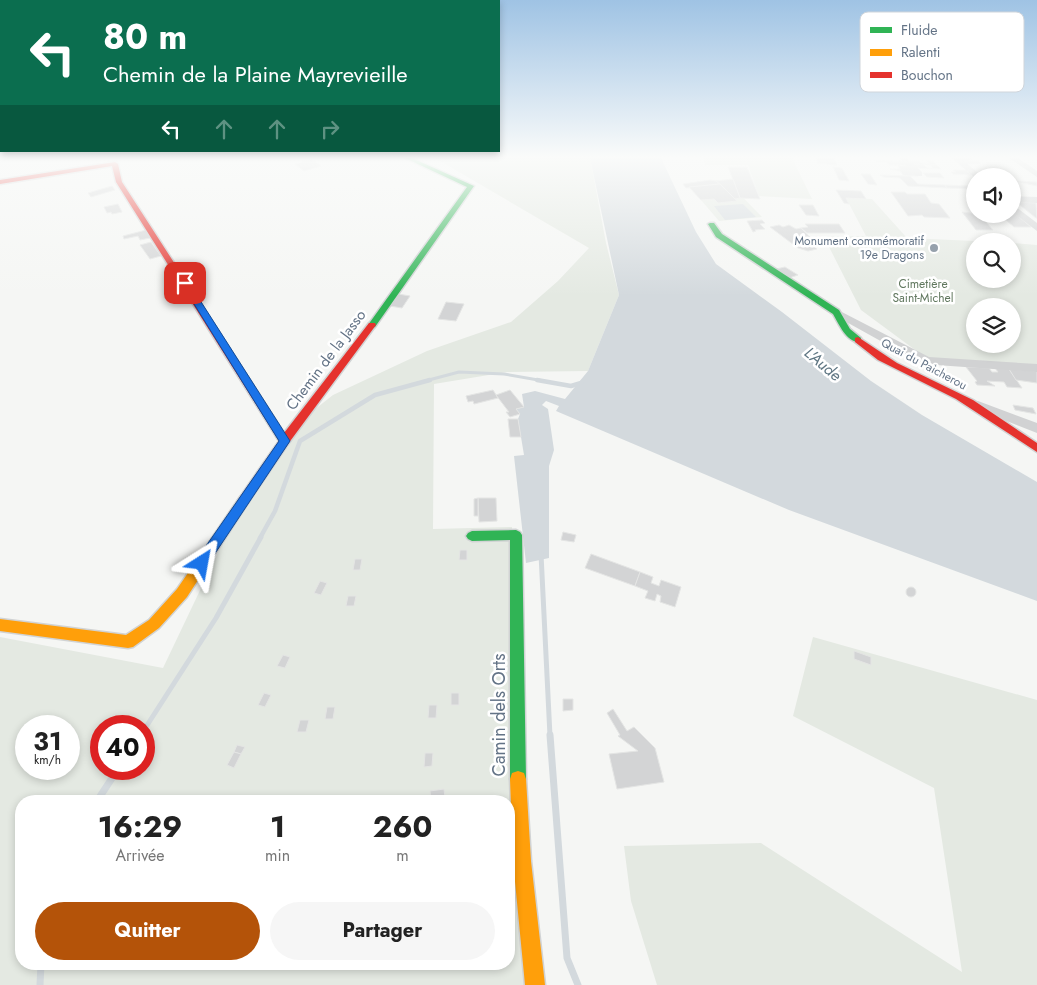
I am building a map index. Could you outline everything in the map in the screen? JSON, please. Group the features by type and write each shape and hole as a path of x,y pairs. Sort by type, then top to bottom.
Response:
{"street":[{"path":"133,204 284,441"},
{"name":"Chemin de la Jasso","path":"0,625 128,642 154,624 182,593 284,441 344,363 458,204"},
{"path":"1021,215 1037,228"},
{"name":"Quai du Paicherou","path":"712,224 719,235 836,312 847,330 867,349 903,372 960,398 1035,447"},
{"path":"836,312 926,361 1037,368"},
{"path":"960,398 1037,430 1034,431 1030,439 1035,447"},
{"name":"Camin dels Orts","path":"472,536 516,535 515,862 536,985"}],"green space":[{"path":"514,204 599,204 619,295 588,371 507,372 434,384 433,529 512,527 529,985 0,985 0,637 163,668 243,500 290,429 333,395 427,351 511,322 558,281 589,248"},
{"path":"704,204 749,204 762,217 719,221"},
{"name":"Cimetière Saint-Michel","path":"849,204 876,204 907,238 966,241 966,288 1021,288 1021,244 1037,245 1037,365 926,358 861,310 824,237 866,236"},
{"path":"813,637 1037,700 1037,985 657,985 631,901 624,846 761,843 962,972 934,788 793,716"}],"water":[{"name":"L'Aude","path":"600,204 683,204 696,232 716,264 871,381 922,415 1037,482 1037,601 789,510 556,411 559,406 546,401 542,405 548,409 554,450 549,466 549,558 526,563 514,456 524,455 518,419 520,414 516,409 524,407 522,394 535,391 565,399 588,371 619,295"},
{"path":"743,204 756,217 725,220 714,206"}],"building":[{"path":"118,204 122,212 107,213 104,207"},
{"path":"899,204 939,204 950,218 924,217 922,215 908,216"},
{"path":"1021,204 1036,204 1037,218 1021,206"},
{"path":"799,205 813,205 819,216 806,215"},
{"path":"1021,219 1031,227 1014,227 1009,223 1021,223"},
{"path":"762,220 765,223 760,224 765,229 753,232 747,221"},
{"path":"971,223 987,223 993,230 976,230"},
{"path":"805,224 839,224 845,233 807,233 801,228 808,227"},
{"path":"779,225 783,227 789,225 796,229 801,228 813,240 809,240 817,249 808,251 798,248 770,227"},
{"path":"146,230 150,238 140,240 138,236 124,239 123,236"},
{"path":"151,242 161,256 150,259 140,245"},
{"path":"193,264 205,283 194,286 182,267"},
{"path":"785,267 798,275 789,278 776,269"},
{"path":"398,294 410,296 402,308 390,306"},
{"path":"446,302 464,304 456,321 438,319"},
{"path":"966,367 989,368 992,372 998,372 995,368 1009,369 1022,388 1007,387 1004,382 987,381 995,386 977,385 975,382 977,381"},
{"path":"1009,369 1037,371 1037,383 1016,380"},
{"path":"493,390 498,398 474,404 473,401 468,402 466,396"},
{"path":"510,390 524,407 516,409 520,414 510,417 506,412 509,412 496,395"},
{"path":"1013,405 1033,408 1036,414 1015,410"},
{"path":"508,419 518,419 521,437 510,437"},
{"path":"478,498 496,498 497,521 479,522"},
{"path":"478,498 478,516 474,516 474,499"},
{"path":"563,532 576,535 574,542 561,540"},
{"path":"460,550 467,550 467,560 459,560"},
{"path":"591,554 640,572 635,586 585,568"},
{"path":"355,559 362,559 360,570 353,570"},
{"path":"640,572 653,577 651,583 659,586 661,580 681,587 675,607 660,602 661,596 657,594 655,601 645,598 648,591 635,586"},
{"path":"320,581 327,583 321,595 314,593"},
{"path":"909,587 913,587 916,592 915,596 909,597 906,594 906,590"},
{"path":"348,596 356,596 354,606 346,606"},
{"path":"854,651 871,657 871,665 854,659"},
{"path":"283,655 290,657 285,668 277,666"},
{"path":"264,693 271,695 265,707 258,705"},
{"path":"451,693 459,693 459,705 451,705"},
{"path":"563,699 573,699 573,710 563,711"},
{"path":"429,705 437,705 436,718 428,718"},
{"path":"327,707 335,707 333,719 325,719"},
{"path":"613,709 627,731 634,727 655,748 664,782 617,789 609,754 638,751 618,736 620,735 607,713"},
{"path":"300,720 309,720 306,732 297,732"},
{"path":"237,745 245,747 241,754 234,752"},
{"path":"234,752 241,754 234,768 227,765"},
{"path":"425,753 433,753 432,766 424,767"},
{"path":"444,789 445,795 430,795 430,791"}],"waterway":[{"path":"425,381 459,372 504,374 544,381"},
{"path":"260,538 275,511 300,441 375,395 430,380"},
{"path":"537,380 571,386 581,383"},
{"path":"154,715 216,618 261,537"},
{"path":"541,554 550,736"},
{"path":"550,735 567,958 578,985"},
{"path":"101,795 111,780"},
{"path":"40,985 41,970"}],"traffic: fast":[{"path":"372,325 458,204"},
{"path":"712,224 719,235 836,312 847,331 858,340"},
{"path":"472,536 516,535 518,779"}],"traffic: slow":[{"path":"0,625 128,642 154,624 182,593 244,500"},
{"path":"518,779 522,861 535,985"}],"traffic: jam":[{"path":"133,204 284,441"},
{"path":"244,500 284,441 372,325"},
{"path":"858,340 881,358 959,397 1037,448"}],"place":[{"name":"Monument commémoratif 19e Dragons","path":"934,248"}],"route":[{"path":"185,283 284,441 202,563"}]}
